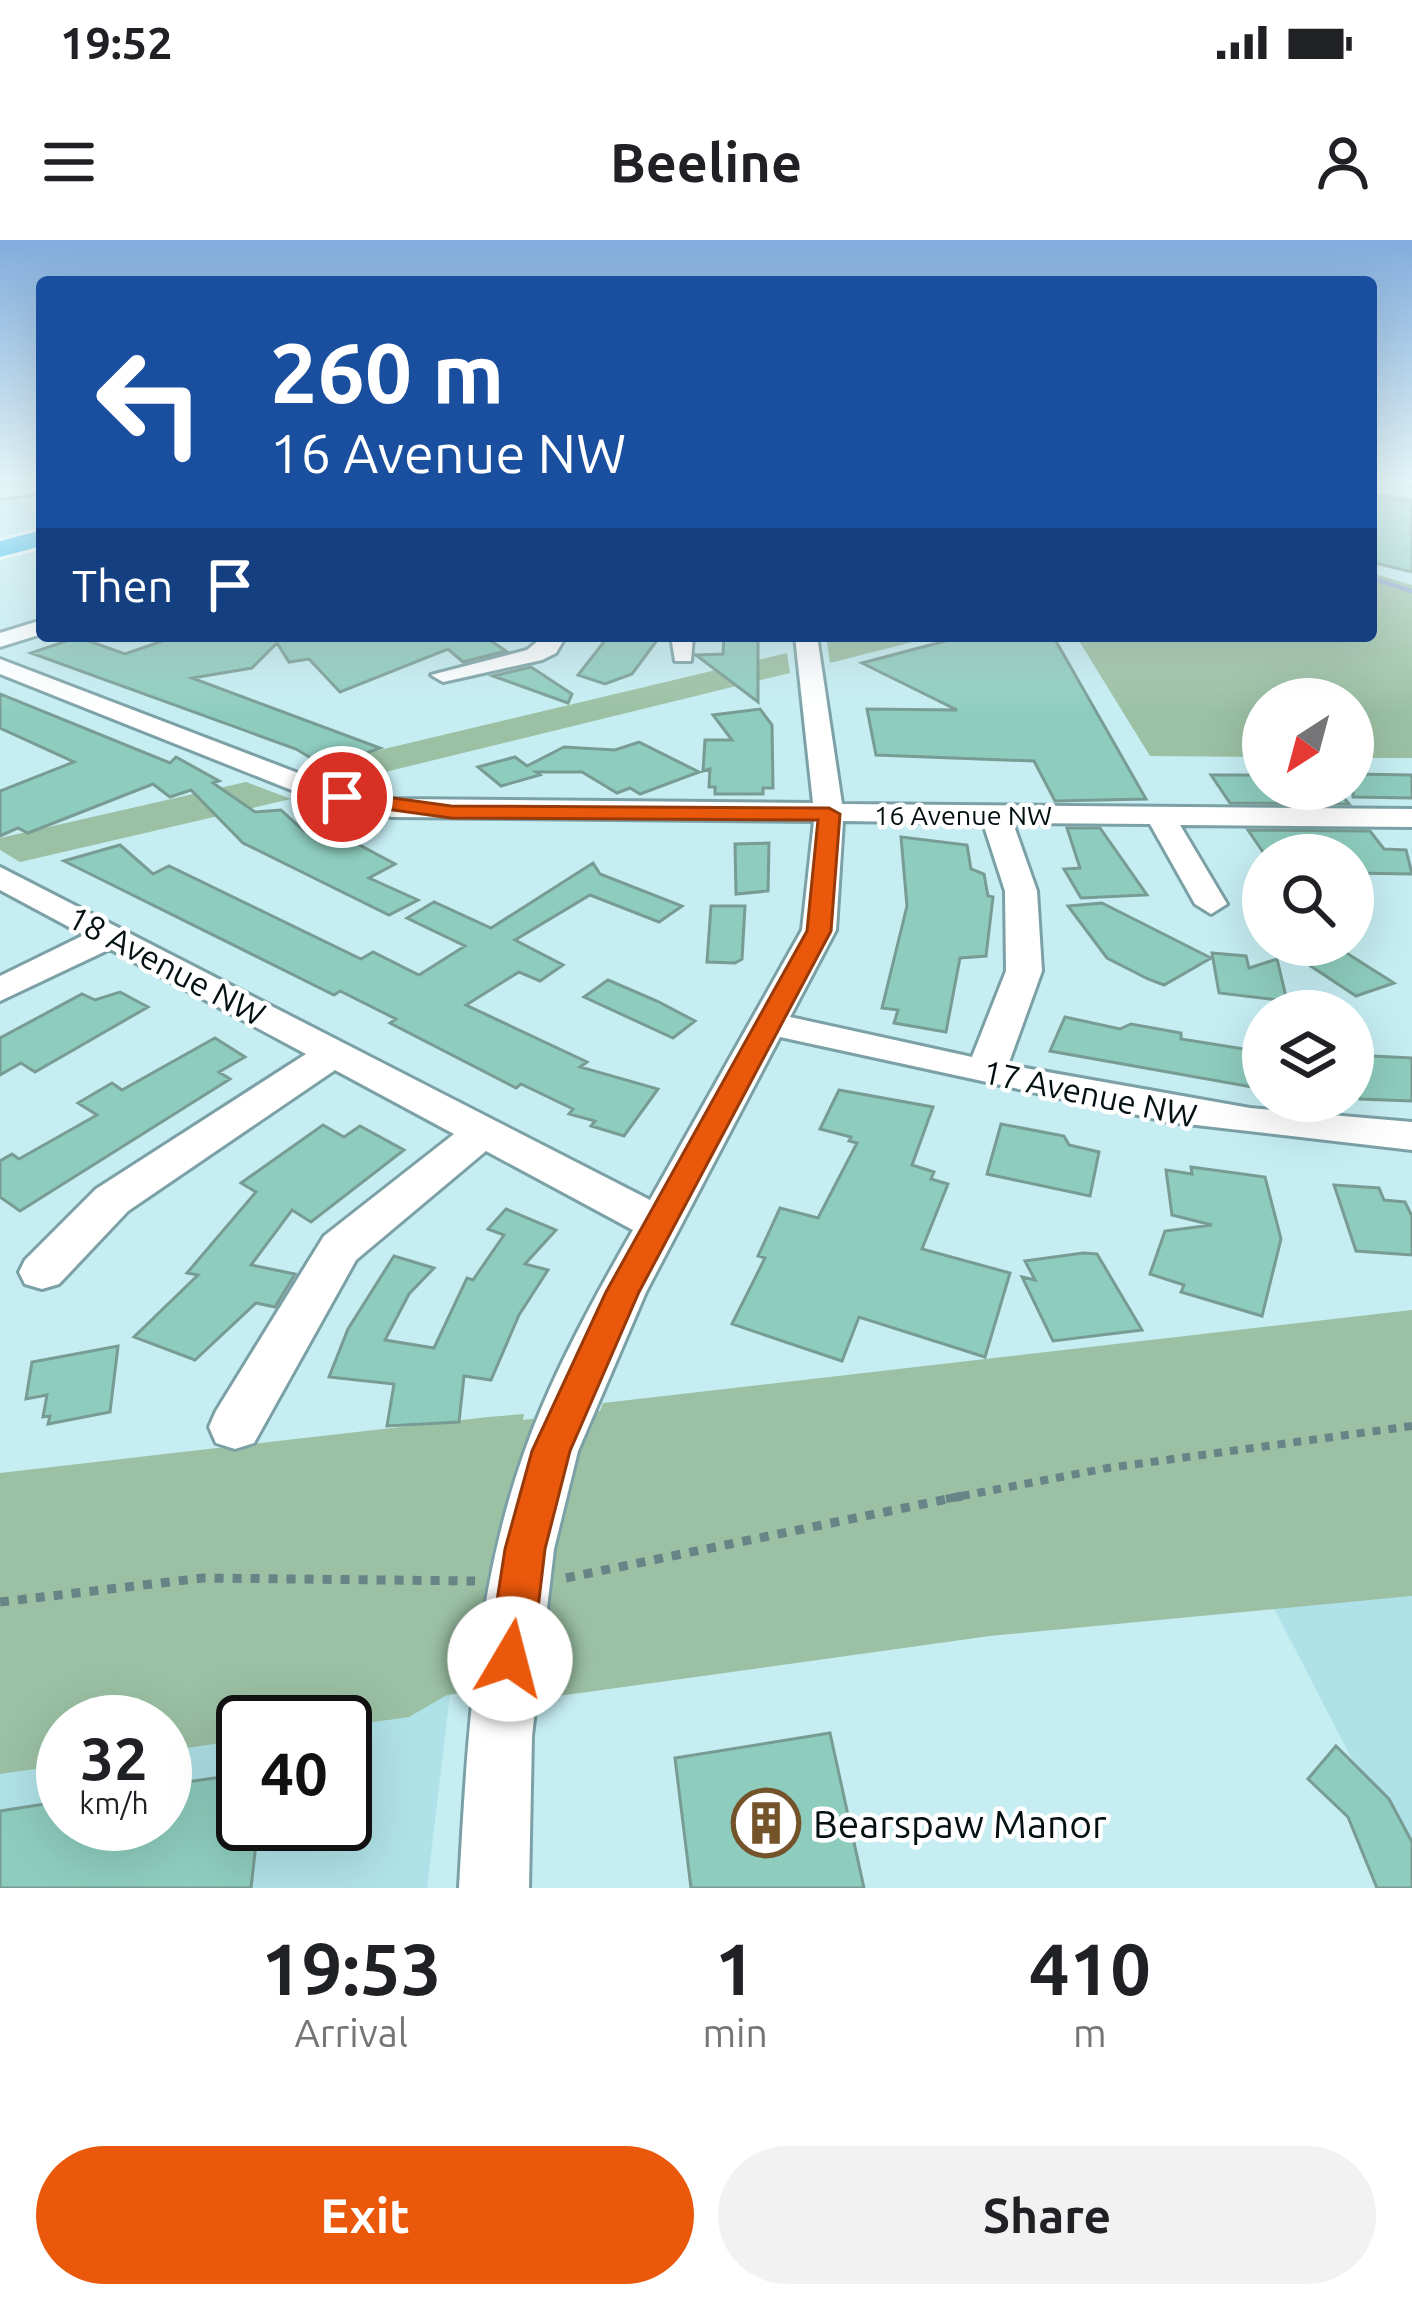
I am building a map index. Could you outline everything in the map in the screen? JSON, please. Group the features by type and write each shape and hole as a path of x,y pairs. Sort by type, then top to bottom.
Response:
{"street":[{"path":"0,640 36,629"},
{"path":"443,676 534,655 552,642"},
{"path":"494,1888 500,1736 520,1582 551,1451 659,1224 819,931 829,814 807,642"},
{"name":"16 Avenue NW","path":"0,666 314,789 392,808 1412,818"},
{"path":"986,1071 1024,970 1021,891 995,815"},
{"path":"1160,816 1211,904"},
{"name":"18 Avenue NW","path":"0,877 659,1224"},
{"path":"0,990 111,935"},
{"name":"17 Avenue NW","path":"772,1024 1242,1123 1412,1136"},
{"path":"42,1272 112,1200 334,1053"},
{"path":"235,1427 340,1248 483,1132"}],"path":[{"path":"0,1602 203,1578 520,1582 593,1576 794,1527 1108,1468 1412,1426"}],"shaded area":[{"path":"1412,1596 1412,1876 1274,1608"},
{"path":"450,1694 427,1888 0,1888 0,1760 36,1754 36,1851 192,1851 192,1732 216,1728 216,1851 372,1851 372,1705"}],"green space":[{"path":"1377,575 1412,585 1412,758 1374,758 1374,678 1242,678 1242,757 1150,756 1080,642 1377,642"},
{"path":"827,642 912,642 830,663"},
{"path":"787,653 790,673 336,784 300,769"},
{"path":"246,782 291,799 20,862 0,850 0,838"},
{"path":"1412,1310 1412,1596 990,1636 544,1698 544,1680 447,1695 409,1717 372,1722 372,1695 216,1695 216,1744 192,1747 192,1695 36,1695 36,1769 0,1774 0,1473 488,1417 524,1414 523,1420 600,1411 603,1403"}],"building":[{"path":"1377,559 1412,559 1412,572 1377,563"},
{"path":"63,642 92,642 125,654 160,642 493,642 506,651 463,662 448,649 340,692 309,659 289,662 277,643 252,668 192,678 380,748 342,762 332,756 316,761 296,749 31,653"},
{"path":"604,642 656,642 632,674 605,684 578,675"},
{"path":"724,642 758,642 758,702 696,655 723,654"},
{"path":"941,642 1056,642 1146,799 1055,801 1034,761 876,755 867,709 957,710 862,663"},
{"path":"531,667 572,694 568,703 493,676"},
{"path":"0,694 170,763 176,757 219,781 213,783 255,812 281,810 304,831 320,824 395,864 369,878 418,900 389,915 243,843 191,790 170,797 153,784 28,833 18,828 0,836 0,791 74,762 0,728"},
{"path":"760,709 772,725 773,788 763,788 763,794 715,794 715,787 709,787 710,769 703,771 705,740 732,740 713,715"},
{"path":"639,742 699,772 640,794 630,788 617,793 582,772 536,772 540,775 501,786 478,767 515,757 527,766 564,747 615,750"},
{"path":"1374,774 1412,775 1412,798 1374,797"},
{"path":"1211,775 1242,775 1242,803 1230,803"},
{"path":"1067,828 1100,828 1147,895 1081,898 1064,869 1080,868"},
{"path":"1248,830 1372,834 1251,834"},
{"path":"1374,836 1384,849 1406,850 1412,874 1374,873"},
{"path":"901,837 967,845 971,869 984,874 988,896 993,897 986,956 960,958 946,1032 894,1023 898,1010 882,1008 907,906"},
{"path":"769,843 768,891 736,894 735,844"},
{"path":"120,845 153,874 169,866 361,959 373,952 419,975 465,946 407,918 434,902 491,928 593,863 600,874 682,906 659,922 590,895 515,940 563,965 540,981 519,972 466,1005 587,1062 580,1067 658,1089 624,1136 591,1126 595,1121 569,1114 573,1109 521,1084 516,1088 390,1023 396,1019 340,991 334,995 64,861"},
{"path":"1102,903 1211,958 1164,985 1148,979 1107,958 1068,906"},
{"path":"711,906 745,906 742,959 735,963 707,962"},
{"path":"1212,953 1242,956 1242,966 1249,968 1279,966 1284,990 1242,990 1242,996 1219,993"},
{"path":"1311,966 1367,966 1394,983 1374,990 1347,990"},
{"path":"608,980 695,1021 673,1038 584,997"},
{"path":"120,992 148,1007 35,1072 21,1063 0,1075 0,1038 82,994 95,1000"},
{"path":"1065,1017 1120,1029 1131,1024 1181,1033 1181,1039 1242,1049 1242,1085 1050,1051"},
{"path":"215,1038 245,1057 219,1072 230,1079 20,1211 0,1197 0,1161 12,1154 19,1159 97,1115 78,1103 112,1083 122,1090"},
{"path":"1374,1056 1412,1058 1412,1101 1374,1100"},
{"path":"839,1090 933,1107 912,1165 934,1172 931,1179 948,1184 922,1249 1010,1273 985,1357 859,1317 842,1361 732,1324 765,1258 758,1256 780,1208 818,1218 857,1143 820,1129"},
{"path":"1001,1124 1064,1136 1069,1145 1099,1152 1090,1196 987,1174"},
{"path":"323,1125 344,1137 360,1126 404,1150 311,1222 292,1210 251,1265 295,1274 275,1307 256,1303 195,1360 134,1337 198,1275 187,1273 256,1192 241,1183"},
{"path":"1191,1167 1265,1177 1281,1239 1262,1316 1181,1292 1184,1285 1150,1274 1165,1231 1212,1225 1172,1215 1166,1170 1192,1174"},
{"path":"1334,1185 1379,1188 1384,1200 1405,1202 1412,1216 1412,1255 1356,1251"},
{"path":"506,1209 556,1230 525,1264 548,1270 519,1315 491,1380 464,1376 459,1422 387,1426 394,1384 329,1377 348,1329 394,1256 434,1268 409,1294 385,1340 434,1348 467,1278 473,1280 504,1235 488,1229"},
{"path":"1097,1254 1142,1330 1053,1341 1022,1277 1035,1280 1025,1261"},
{"path":"118,1346 110,1412 48,1424 50,1416 43,1417 47,1395 26,1399 32,1362"},
{"name":"Bearspaw Manor","path":"830,1733 864,1888 691,1888 675,1758"},
{"path":"1336,1746 1389,1799 1412,1842 1412,1888 1377,1888 1348,1817 1308,1779"},
{"path":"216,1778 216,1851 255,1851 251,1888 0,1888 0,1811 36,1805 36,1851 192,1851 192,1781"}],"waterway":[{"path":"1377,580 1412,591"}],"place":[{"name":"Bearspaw Manor","path":"766,1823"}],"route":[{"path":"342,797 392,808 451,812 829,814 829,866 819,931 622,1292 551,1451 525,1549 510,1659"}]}
